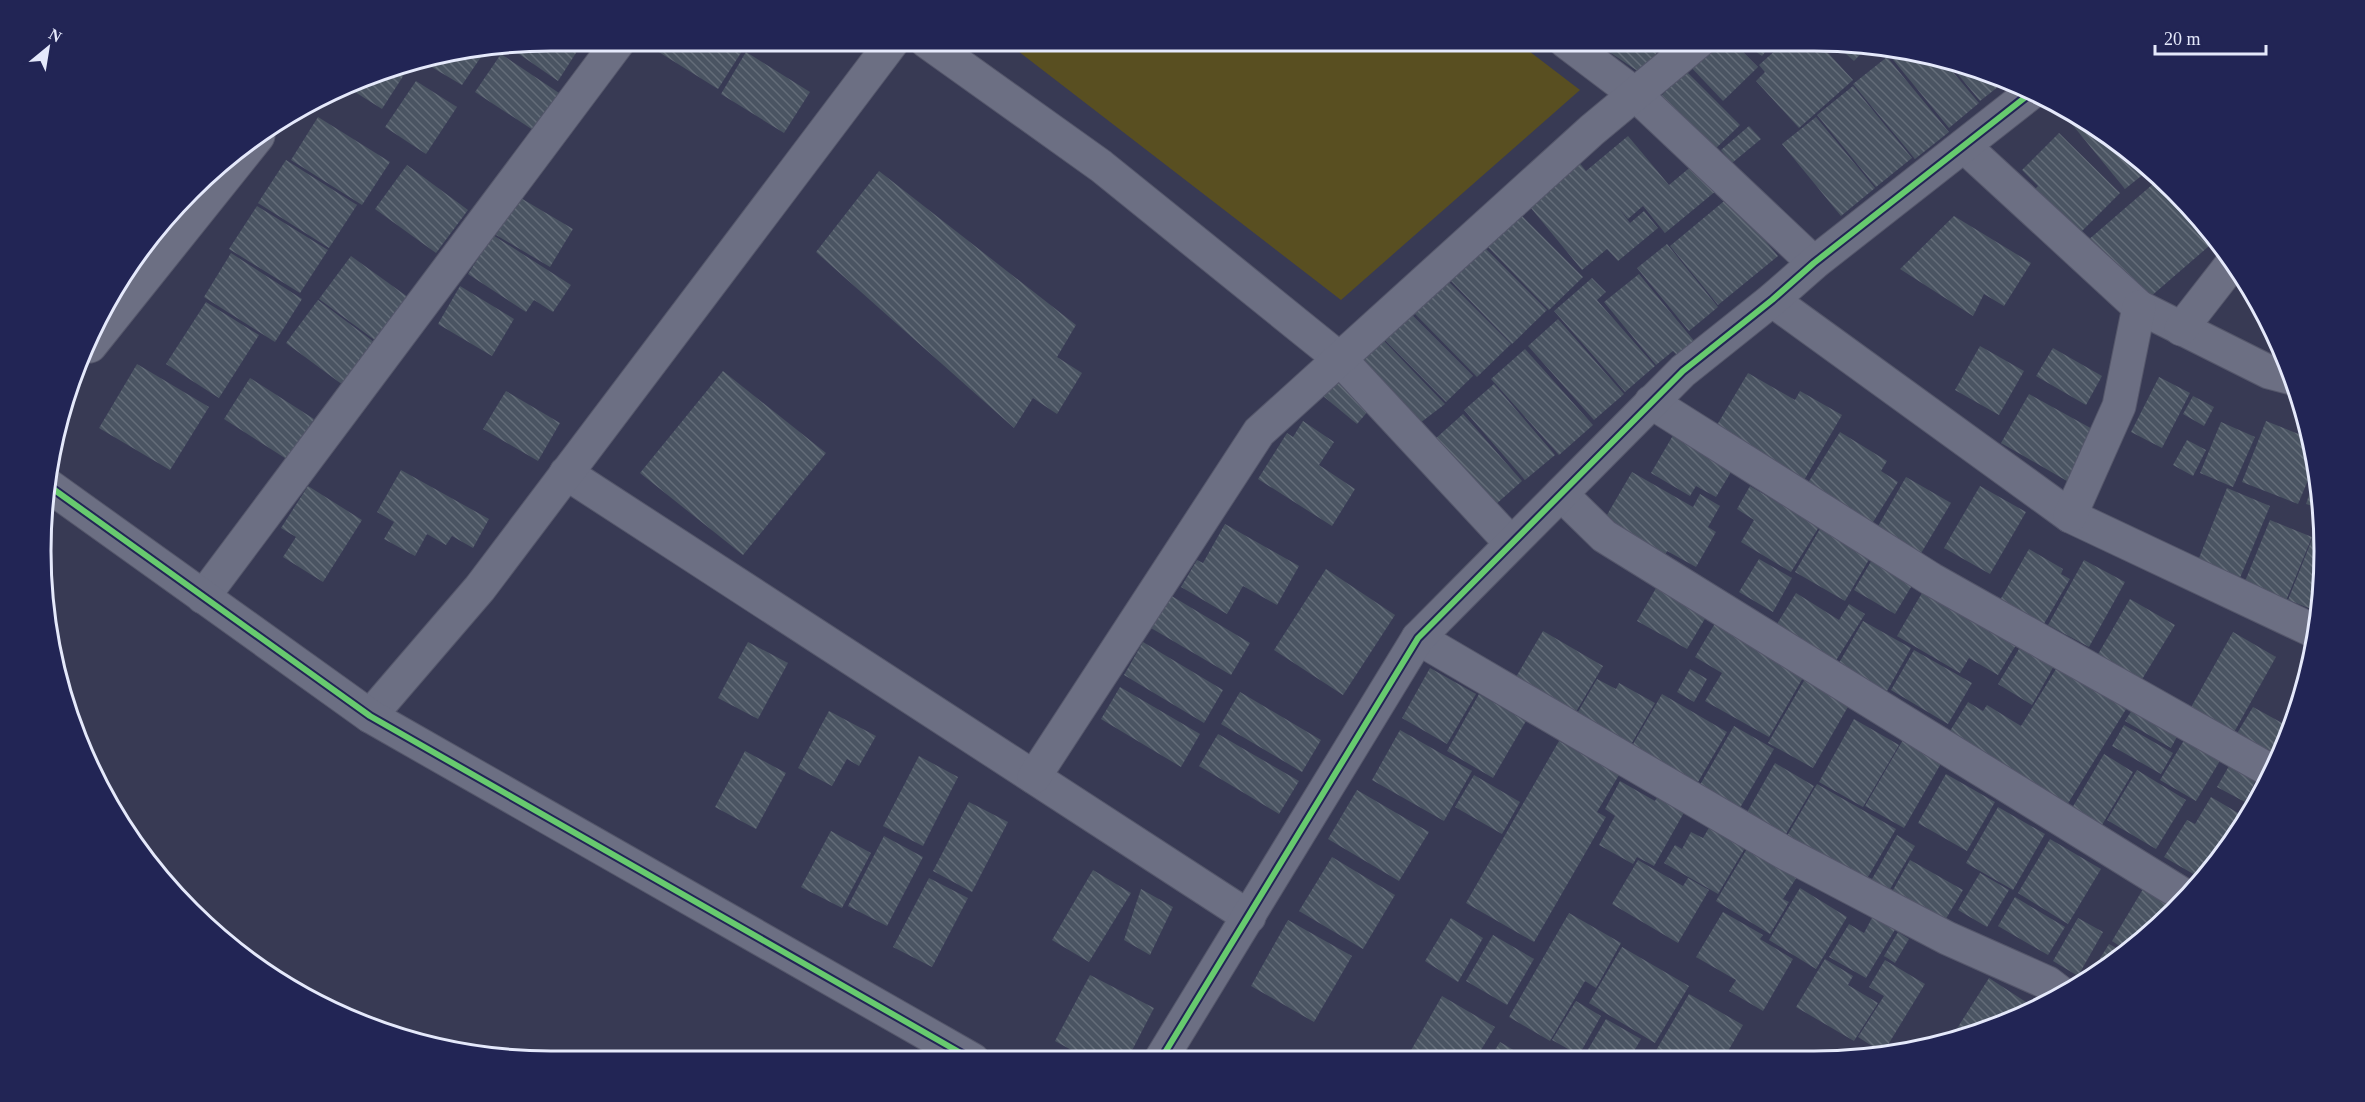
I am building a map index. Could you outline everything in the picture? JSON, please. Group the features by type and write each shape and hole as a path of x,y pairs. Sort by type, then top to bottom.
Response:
{"street":[{"path":"203,597 611,51"},
{"path":"370,716 480,588 885,51"},
{"path":"941,51 1101,166 1340,359 1512,543"},
{"path":"1579,51 1635,94 1814,263"},
{"path":"1034,777 1259,432 1635,94 1686,51"},
{"path":"1166,1051 1418,638 1683,371 1772,300 1814,263 2024,98"},
{"path":"1964,146 2139,307 2181,330 2269,372 2282,375"},
{"path":"103,329 237,162"},
{"path":"2181,330 2227,270"},
{"path":"1772,300 2070,516 2308,628"},
{"path":"2070,516 2119,406 2139,307"},
{"path":"1651,402 1931,579 2264,767"},
{"path":"567,473 1249,917"},
{"path":"55,490 370,716 957,1051"},
{"path":"1561,494 1604,536 2179,893"},
{"path":"1418,638 1785,853 1947,938 2048,983 2055,989"}],"shaded area":[{"path":"1018,51 1529,51 1580,90 1341,300"}],"building":[{"path":"577,51 558,81 516,52"},
{"path":"657,51 742,51 718,89"},
{"path":"1608,51 1658,51 1642,74"},
{"path":"1700,51 1742,51 1758,67 1723,101 1687,63"},
{"path":"1755,51 1766,51 1762,56"},
{"path":"1775,51 1827,51 1853,80 1799,128 1756,81 1765,72 1759,65"},
{"path":"746,52 810,92 784,133 721,94"},
{"path":"1844,52 1861,53 1854,61"},
{"path":"501,54 559,93 533,130 475,92"},
{"path":"482,56 462,85 430,66"},
{"path":"1887,57 1949,132 1915,159 1853,84"},
{"path":"1891,57 1952,71 1979,103 1949,128"},
{"path":"1686,71 1740,125 1711,153 1659,98"},
{"path":"1956,72 1998,87 1980,101"},
{"path":"405,73 382,109 355,92 360,89"},
{"path":"416,81 457,107 426,154 385,127"},
{"path":"1853,86 1912,158 1876,187 1817,115"},
{"path":"318,117 390,162 362,205 291,160"},
{"path":"1816,117 1875,188 1841,216 1782,144"},
{"path":"2070,121 2092,135 2143,174 2125,189"},
{"path":"1749,126 1761,139 1732,163 1721,150"},
{"path":"2059,133 2120,193 2072,241 2027,197 2038,186 2022,170"},
{"path":"1628,136 1669,185 1700,159 1722,186 1665,233 1643,206 1628,219 1618,207 1630,223 1644,211 1658,228 1618,261 1607,249 1582,270 1526,202 1578,161 1586,171"},
{"path":"286,160 357,205 329,248 258,203"},
{"path":"407,165 468,210 436,253 375,209"},
{"path":"879,171 1076,325 1057,357 1082,373 1057,414 1033,398 1014,428 816,252"},
{"path":"2153,184 2190,221 2210,245 2142,304 2087,241"},
{"path":"519,197 573,229 550,267 496,235"},
{"path":"1729,197 1778,256 1718,305 1670,246"},
{"path":"257,206 328,250 300,293 229,249"},
{"path":"1521,215 1583,277 1549,310 1487,246"},
{"path":"1954,216 2031,263 2004,306 1984,294 1973,316 1900,269"},
{"path":"493,235 571,285 553,312 534,300 526,312 468,274"},
{"path":"1667,244 1718,307 1689,331 1637,268"},
{"path":"1485,248 1547,310 1512,344 1450,280"},
{"path":"231,253 302,299 275,342 204,297"},
{"path":"351,256 412,300 380,344 319,299"},
{"path":"1639,274 1695,342 1678,356 1673,351 1656,365 1604,302"},
{"path":"1592,278 1606,292 1597,300 1655,366 1625,392 1554,311"},
{"path":"1449,282 1511,344 1477,377 1414,313"},
{"path":"460,286 514,319 492,356 438,324"},
{"path":"318,300 378,345 347,388 286,343"},
{"path":"206,302 259,335 219,398 166,364"},
{"path":"1411,314 1473,376 1446,402 1384,339"},
{"path":"1558,319 1624,394 1594,420 1528,346"},
{"path":"1382,339 1445,404 1416,426 1353,362"},
{"path":"1980,346 2024,371 1999,415 1955,390"},
{"path":"2053,348 2102,376 2086,405 2036,376"},
{"path":"1525,349 1593,425 1559,455 1491,379"},
{"path":"137,364 209,407 170,470 99,428"},
{"path":"723,371 826,453 743,555 640,473"},
{"path":"1748,373 1795,400 1800,391 1842,415 1803,482 1714,430"},
{"path":"1342,374 1376,402 1357,424 1323,396"},
{"path":"2159,377 2190,393 2162,448 2131,432"},
{"path":"250,378 314,419 288,460 224,419"},
{"path":"1494,384 1555,455 1525,480 1464,410"},
{"path":"506,391 560,423 538,461 483,429"},
{"path":"2029,394 2096,431 2067,481 2001,443"},
{"path":"2193,396 2214,407 2204,426 2183,414"},
{"path":"1463,414 1522,481 1494,506 1435,439"},
{"path":"1303,421 1334,442 1319,465 1355,489 1332,526 1258,479 1287,433 1293,437"},
{"path":"2266,421 2300,435 2309,479 2298,504 2242,482"},
{"path":"2221,422 2255,437 2233,487 2200,473"},
{"path":"1675,432 1734,467 1716,497 1696,486 1690,496 1651,473"},
{"path":"1840,432 1887,461 1881,471 1898,482 1865,535 1804,489"},
{"path":"2187,440 2206,450 2193,476 2173,465"},
{"path":"401,470 489,519 473,548 452,536 446,545 427,534 415,556 384,539 394,522 377,512"},
{"path":"1632,472 1693,507 1700,494 1720,506 1708,527 1716,532 1696,567 1667,551 1663,560 1604,520"},
{"path":"1906,477 1951,503 1917,560 1873,535"},
{"path":"308,486 362,520 323,582 283,557 296,537 281,528"},
{"path":"1750,486 1819,527 1791,572 1741,542 1754,520 1737,509"},
{"path":"1980,486 2026,512 1990,574 1944,548"},
{"path":"2227,488 2270,506 2237,585 2195,568"},
{"path":"2310,491 2312,506 2306,504"},
{"path":"2270,520 2312,537 2283,608 2241,591"},
{"path":"1225,524 1299,566 1277,605 1243,586 1227,614 1181,587 1197,560 1203,563"},
{"path":"1821,527 1871,556 1845,601 1795,572"},
{"path":"2314,535 2311,609 2288,600"},
{"path":"2029,549 2063,569 2061,574 2070,579 2038,634 1995,609"},
{"path":"1876,553 1917,577 1895,614 1854,590"},
{"path":"1759,559 1792,578 1773,612 1739,592"},
{"path":"2084,560 2125,582 2089,647 2048,625"},
{"path":"1326,569 1395,615 1343,695 1274,650"},
{"path":"1659,583 1709,612 1687,649 1637,621"},
{"path":"1926,586 2019,640 1998,675 1969,658 1960,673 1897,636"},
{"path":"1796,593 1839,620 1849,604 1865,614 1835,662 1772,632"},
{"path":"1170,595 1250,643 1231,675 1151,628"},
{"path":"2130,599 2175,625 2141,681 2097,656"},
{"path":"1717,620 1804,676 1769,737 1705,701 1722,673 1695,657"},
{"path":"1863,621 1911,648 1887,691 1839,663"},
{"path":"1543,631 1603,666 1573,717 1513,682"},
{"path":"2233,632 2276,657 2233,734 2190,709"},
{"path":"748,642 788,663 758,719 718,698"},
{"path":"1143,642 1223,690 1204,723 1124,675"},
{"path":"2022,644 2055,664 2032,705 1998,684"},
{"path":"1914,650 1972,683 1948,724 1891,690"},
{"path":"2059,664 2128,706 2067,805 1945,739 1968,702 1983,711 1987,705 2021,726"},
{"path":"1430,668 1476,694 1447,744 1402,718"},
{"path":"1690,669 1707,679 1694,702 1677,692"},
{"path":"1597,679 1616,689 1619,683 1655,703 1629,748 1575,717"},
{"path":"1805,679 1849,705 1813,768 1768,743"},
{"path":"1120,687 1200,734 1181,767 1101,719"},
{"path":"1240,692 1321,740 1302,772 1221,724"},
{"path":"1479,694 1526,721 1493,778 1447,751"},
{"path":"1662,694 1727,732 1694,789 1629,751"},
{"path":"2134,707 2179,733 2171,748 2125,721"},
{"path":"2253,707 2283,723 2270,755 2236,735"},
{"path":"829,711 876,736 859,766 847,759 832,786 798,768"},
{"path":"1854,719 1899,745 1863,807 1819,782"},
{"path":"2124,725 2173,753 2161,774 2112,746"},
{"path":"1734,726 1774,749 1737,813 1697,790"},
{"path":"1400,730 1472,771 1444,821 1372,780"},
{"path":"1218,734 1299,781 1279,814 1199,766"},
{"path":"2186,737 2221,759 2196,801 2160,780"},
{"path":"1904,738 1943,760 1904,828 1865,806"},
{"path":"1559,741 1619,775 1597,812 1606,817 1534,942 1466,903"},
{"path":"745,751 786,773 756,829 715,807"},
{"path":"2104,754 2133,772 2102,825 2072,808"},
{"path":"919,756 958,777 923,846 883,826"},
{"path":"1775,763 1814,786 1779,846 1742,821"},
{"path":"2229,766 2256,780 2245,802 2217,787"},
{"path":"2137,770 2186,800 2156,849 2107,820"},
{"path":"1946,774 1995,802 1967,851 1918,823"},
{"path":"1474,775 1520,802 1502,834 1455,807"},
{"path":"1620,781 1655,801 1659,794 1686,809 1654,866 1637,857 1633,864 1599,845 1615,816 1605,809"},
{"path":"1817,784 1896,829 1865,882 1783,843"},
{"path":"1357,790 1429,832 1399,881 1328,839"},
{"path":"2211,797 2239,814 2195,875 2164,857 2187,820 2195,824"},
{"path":"969,802 1008,822 972,892 933,871"},
{"path":"1998,807 2045,834 2013,890 1966,863"},
{"path":"1713,821 1748,843 1718,894 1664,863 1675,845 1682,849 1691,832 1703,838"},
{"path":"831,831 871,853 842,908 801,887"},
{"path":"1897,835 1915,846 1886,896 1868,886"},
{"path":"884,836 923,857 887,926 848,906"},
{"path":"2050,839 2101,869 2068,924 2018,893"},
{"path":"1748,847 1797,877 1783,899 1789,902 1770,934 1716,901"},
{"path":"1332,857 1395,895 1363,949 1299,911"},
{"path":"1638,860 1683,886 1688,878 1709,890 1678,943 1612,904"},
{"path":"1910,860 1963,890 1941,927 1889,897"},
{"path":"1093,870 1131,893 1089,962 1052,940"},
{"path":"1980,873 2009,890 1987,927 1958,910"},
{"path":"929,878 968,898 932,967 893,947"},
{"path":"1800,888 1847,917 1816,969 1769,940"},
{"path":"1141,889 1173,907 1150,955 1124,940"},
{"path":"2143,889 2168,905 2120,946 2112,941"},
{"path":"2015,897 2065,927 2048,955 1998,926"},
{"path":"1723,912 1763,935 1760,939 1793,959 1763,1011 1729,991 1736,980 1696,957"},
{"path":"1569,913 1621,943 1596,988 1585,981 1550,1041 1509,1017"},
{"path":"1874,914 1896,928 1866,978 1829,957 1849,924 1864,933"},
{"path":"1451,918 1483,938 1458,982 1425,961"},
{"path":"2078,918 2103,932 2078,976 2053,961"},
{"path":"1288,920 1352,956 1314,1022 1251,986"},
{"path":"1898,932 1909,939 1895,963 1884,956"},
{"path":"1493,935 1534,959 1507,1005 1466,981"},
{"path":"2109,944 2117,949 2097,963"},
{"path":"1622,947 1689,986 1655,1043 1589,1003"},
{"path":"1825,959 1853,976 1848,985 1878,1003 1854,1041 1796,1007"},
{"path":"1885,960 1925,984 1888,1045 1874,1047 1858,1037 1884,996 1869,987"},
{"path":"1090,975 1154,1008 1132,1051 1073,1051 1055,1041"},
{"path":"1989,978 2027,1003 2005,1013 1956,1030"},
{"path":"1689,994 1743,1025 1728,1051 1656,1051"},
{"path":"1442,996 1495,1027 1480,1051 1411,1051"},
{"path":"1576,1001 1601,1016 1581,1051 1572,1051 1552,1040"},
{"path":"1606,1019 1641,1039 1634,1051 1587,1051"},
{"path":"1500,1042 1515,1051 1494,1051"}],"cycle path":[{"path":"1166,1051 1418,638 1683,371 1772,300 1814,263 2024,98"},
{"path":"55,490 370,716 957,1051"}]}
